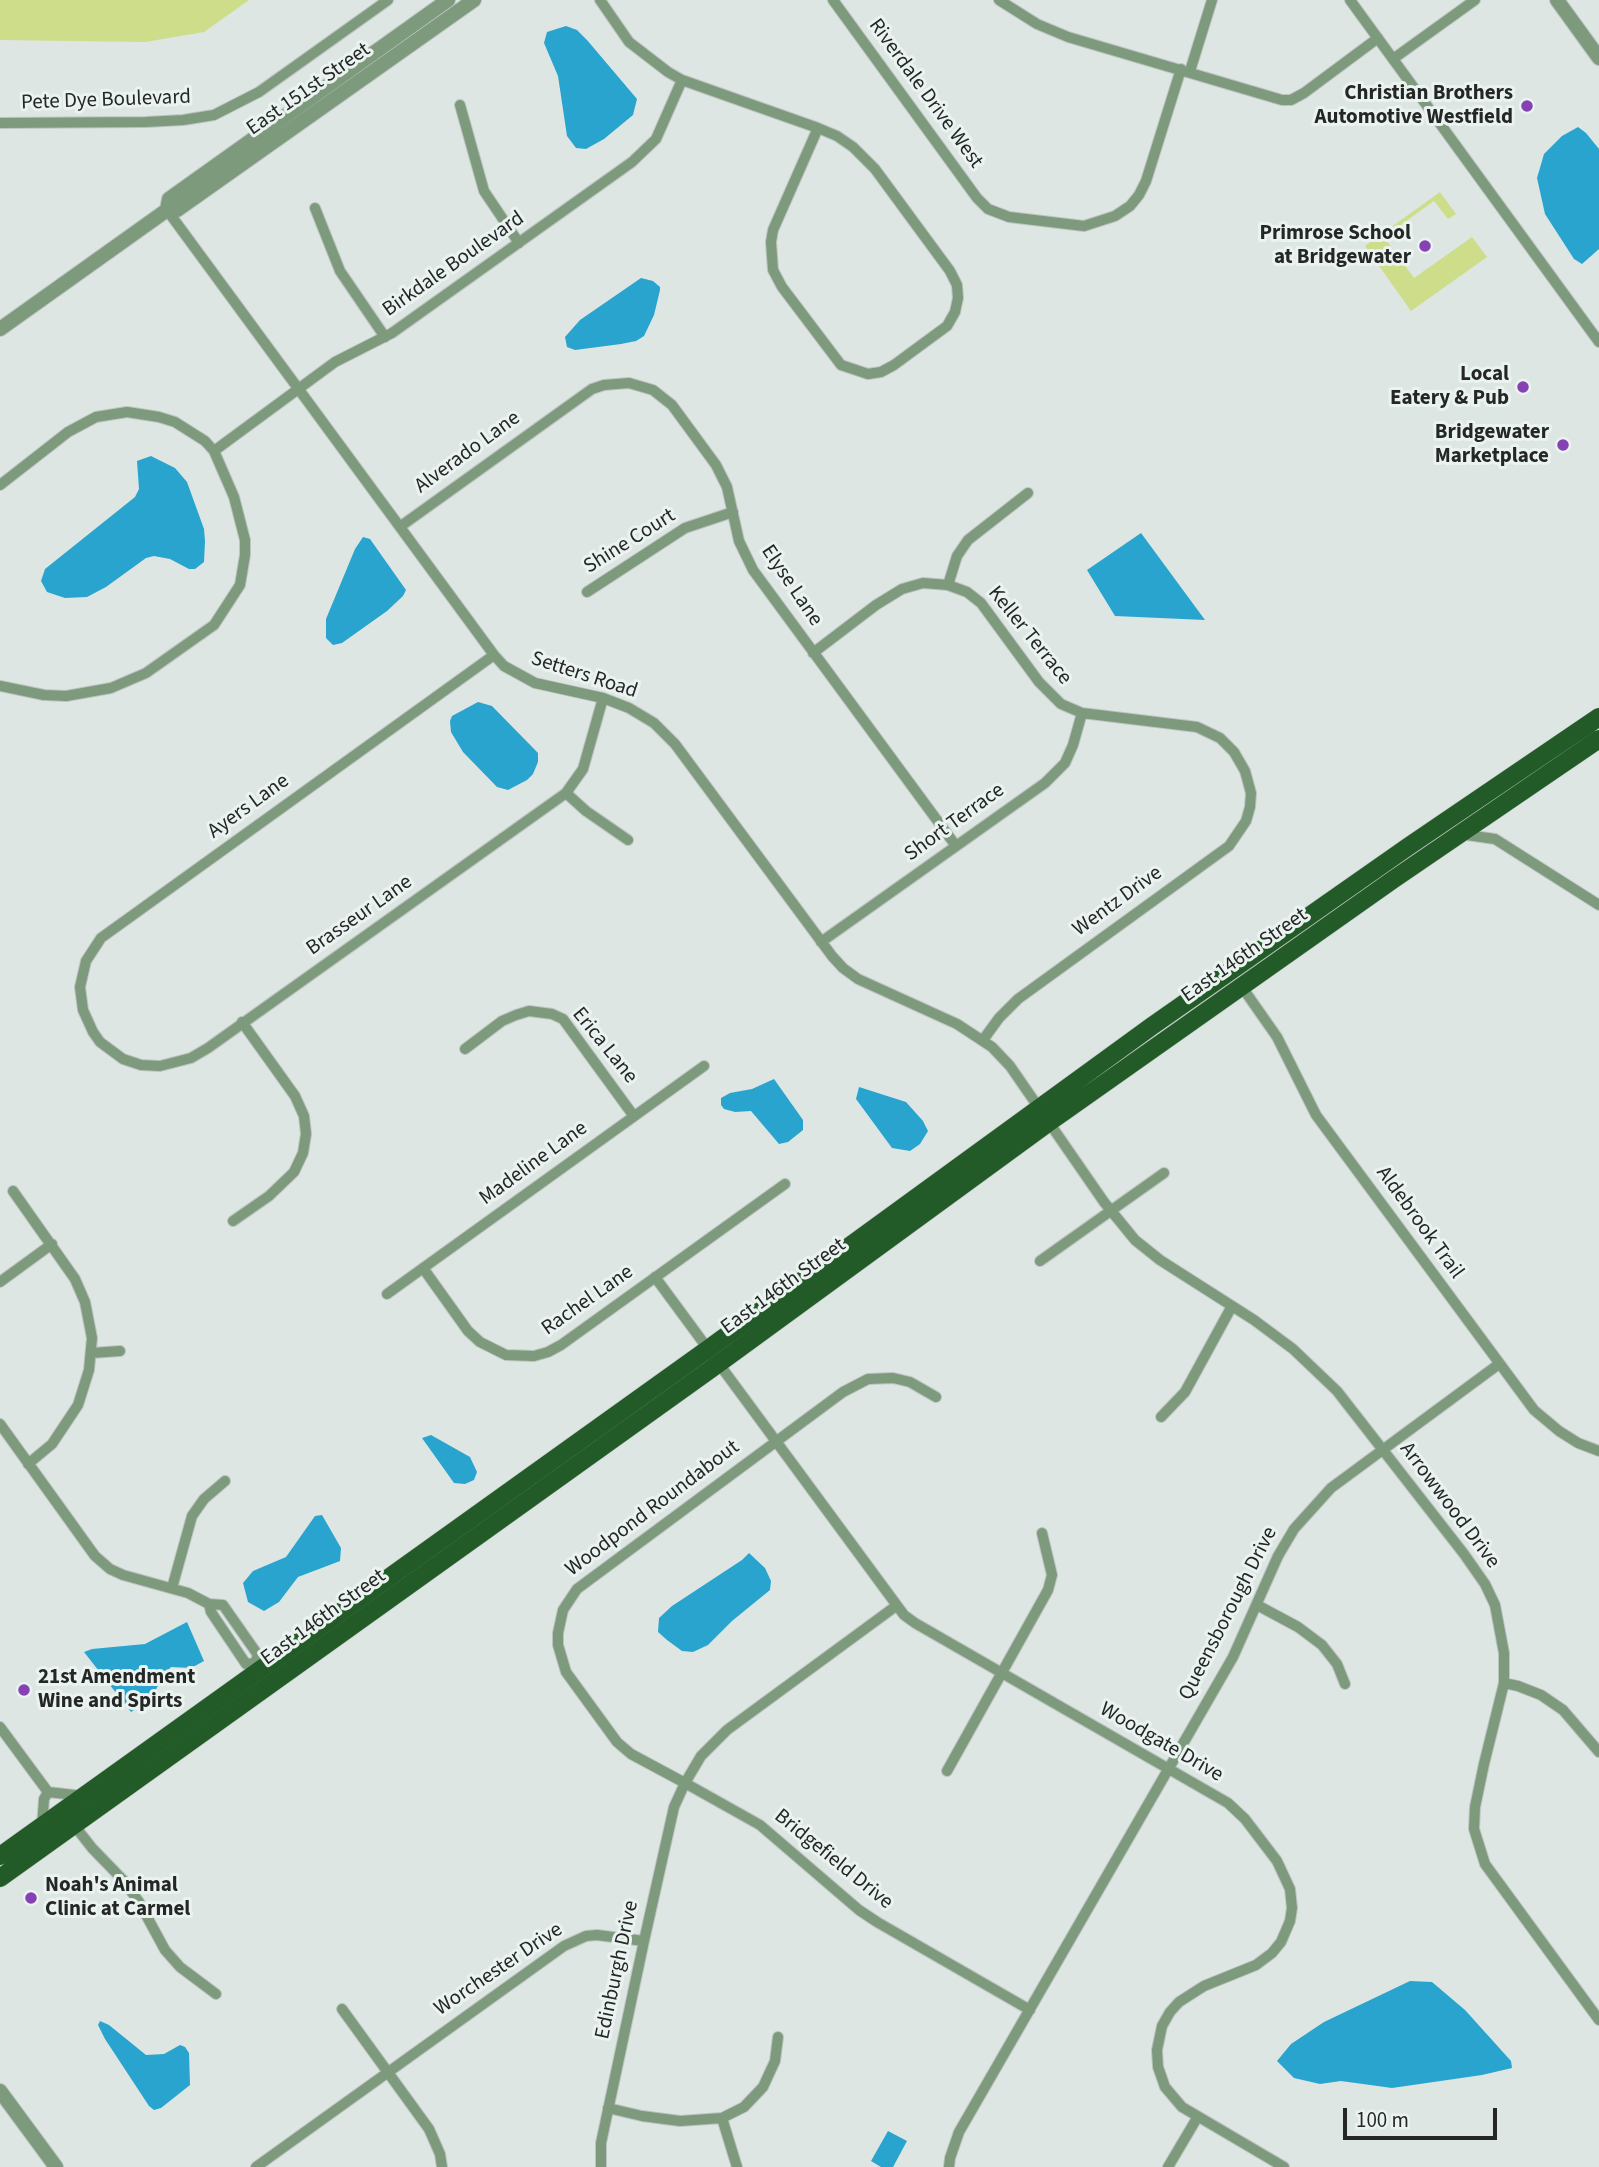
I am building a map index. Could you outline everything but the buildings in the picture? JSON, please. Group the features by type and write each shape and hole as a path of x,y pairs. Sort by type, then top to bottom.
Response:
{"main road":[{"name":"East 146th Street","path":"0,1856 713,1356 1409,846 1599,717"},
{"name":"East 146th Street","path":"1044,1116 1242,987 1599,739"},
{"name":"East 146th Street","path":"0,1878 74,1825 262,1673"}],"street":[{"name":"Pete Dye Boulevard","path":"0,123 146,122 214,115 260,92 388,0"},
{"name":"East 151st Street","path":"166,210 169,199 448,0"},
{"name":"East 151st Street","path":"0,329 166,210 177,210 474,0"},
{"path":"600,0 629,42 654,64 682,80 818,128 853,147 875,169 950,271 957,285 955,312 947,326 881,372 869,374 841,365 782,287 773,270 773,230 818,128"},
{"name":"Riverdale Drive West","path":"833,0 988,209 1009,217 1084,226 1115,216 1130,206 1146,181 1185,70"},
{"path":"999,0 1037,24 1068,37 1289,101 1304,93 1378,38"},
{"path":"1185,70 1212,0"},
{"path":"1350,0 1599,342"},
{"path":"1393,59 1475,0"},
{"path":"1557,0 1599,58"},
{"name":"Birkdale Boulevard","path":"214,451 343,357 385,337 646,150 664,124 682,80"},
{"path":"460,105 484,191 519,243"},
{"path":"315,208 340,271 385,337"},
{"name":"Setters Road","path":"166,210 504,666 524,679 603,698 629,708 666,733 843,968 858,979 957,1024 983,1040 1002,1056 1044,1116"},
{"name":"Elyse Lane","path":"558,412 581,395 604,385 629,383 653,390 672,405 716,464 727,487 739,541 749,563 956,846"},
{"path":"0,485 83,423 127,412 159,416 175,422 205,441 214,451 234,497 246,555 240,585 214,625 161,664 111,688 66,696 44,695 0,686"},
{"name":"Alverado Lane","path":"401,526 558,412"},
{"path":"948,585 957,556 968,540 1028,493"},
{"name":"Shine Court","path":"587,592 679,531 733,512"},
{"name":"Keller Terrace","path":"813,653 876,605 902,589 923,583 948,585 967,592 981,603 1054,698 1071,710 1181,724 1210,732 1234,752 1249,783"},
{"name":"Ayers Lane","path":"88,1023 80,999 82,975 86,961 101,938 494,655"},
{"name":"Brasseur Lane","path":"88,1023 100,1042 122,1059 141,1065 160,1066 191,1058 566,793 583,769 603,698"},
{"name":"Short Terrace","path":"821,942 1056,772 1065,763 1073,745 1082,713"},
{"name":"Wentz Drive","path":"983,1040 999,1018 1018,999 1229,846 1246,821 1251,793 1249,783"},
{"path":"566,793 586,811 628,840"},
{"path":"1486,816 1495,839"},
{"path":"1460,834 1495,839 1599,905"},
{"name":"Aldebrook Trail","path":"1242,987 1277,1037 1316,1115 1534,1410 1578,1443 1599,1451"},
{"name":"Erica Lane","path":"465,1049 502,1021 516,1015 529,1011 552,1014 562,1019 633,1115"},
{"path":"233,1221 269,1196 294,1172 303,1153 306,1134 304,1116 295,1096 243,1022"},
{"name":"Madeline Lane","path":"387,1294 704,1066"},
{"name":"Arrowwood Drive","path":"1044,1116 1110,1211 1135,1240 1160,1260 1293,1349 1322,1375 1485,1584 1501,1626 1504,1683 1475,1807 1474,1829 1479,1850 1502,1890 1599,2020"},
{"path":"1040,1261 1164,1173"},
{"name":"Rachel Lane","path":"423,1268 474,1336 493,1350 519,1357 548,1352 785,1184"},
{"path":"13,1191 75,1279 90,1323 92,1353 85,1387 69,1422 52,1444 28,1464"},
{"path":"0,1282 52,1244"},
{"name":"Woodgate Drive","path":"655,1278 896,1605 915,1623 1228,1803 1241,1814 1283,1869 1291,1897 1292,1913 1288,1928 1272,1953 1246,1970 1204,1986 1185,1997 1170,2012 1162,2026 1157,2050 1158,2067 1163,2082 1176,2102 1197,2118 1284,2167"},
{"path":"1161,1417 1185,1392 1232,1306"},
{"path":"92,1353 120,1351"},
{"name":"Queensborough Drive","path":"949,2167 959,2132 1233,1657 1278,1556 1301,1520 1323,1495 1499,1364"},
{"name":"Woodpond Roundabout","path":"685,1783 631,1754 617,1742 566,1672 558,1645 560,1622 570,1597 585,1582 843,1392 868,1379 900,1379 936,1397"},
{"path":"0,1424 101,1562 123,1575 172,1588 209,1604 211,1612 246,1664 262,1673"},
{"path":"172,1588 192,1516 204,1499 225,1481"},
{"path":"947,1771 1048,1590 1052,1575 1042,1533"},
{"path":"685,1783 701,1756 727,1730 896,1605"},
{"path":"1257,1605 1298,1627 1322,1645 1337,1664 1345,1684"},
{"path":"1504,1683 1541,1695 1563,1710 1599,1752"},
{"path":"0,1727 48,1792 83,1796"},
{"name":"Edinburgh Drive","path":"601,2167 601,2143 644,1941 674,1807 685,1783"},
{"name":"Bridgefield Drive","path":"685,1783 760,1825 859,1910 877,1922 1030,2010"},
{"path":"42,1826 44,1799 48,1792"},
{"path":"74,1825 123,1880 139,1902 165,1950 180,1967 216,1994"},
{"name":"Worchester Drive","path":"256,2167 574,1940 597,1935 644,1941"},
{"path":"342,2009 429,2129 440,2154 442,2167"},
{"path":"608,2108 680,2121 722,2118 744,2107 763,2087 775,2061 778,2037"},
{"path":"0,2091 56,2167"},
{"path":"722,2118 737,2167"},
{"path":"1168,2167 1197,2118"}],"green space":[{"path":"0,0 249,0 204,32 145,42 0,40"},
{"path":"1440,192 1456,214 1448,219 1434,201 1384,237 1414,278 1472,237 1487,257 1411,311 1365,246"}],"water":[{"path":"566,26 577,30 587,40 637,99 633,115 604,139 586,149 576,148 567,136 558,76 544,43 547,32"},
{"path":"1578,127 1599,149 1599,249 1582,264 1574,259 1545,214 1537,178 1544,154 1562,136"},
{"path":"641,278 653,281 660,287 654,315 644,336 621,344 575,350 567,347 565,337 580,320"},
{"path":"151,456 175,468 187,482 204,529 204,562 195,569 189,569 170,559 154,556 146,558 106,587 87,597 65,598 47,592 41,581 45,569 135,497 139,489 137,461"},
{"path":"1141,533 1205,620 1115,616 1087,570"},
{"path":"363,537 370,539 406,590 387,611 342,643 333,645 326,638 326,619 355,549"},
{"path":"478,702 492,706 538,753 533,774 508,790 497,787 463,752 451,732 452,716"},
{"path":"774,1079 803,1120 803,1130 788,1142 779,1144 751,1111 735,1112 724,1109 721,1105 721,1098 730,1093 752,1089"},
{"path":"859,1087 906,1102 928,1131 920,1144 910,1151 892,1148 856,1099"},
{"path":"431,1435 470,1457 477,1472 474,1480 465,1484 454,1483 422,1438"},
{"path":"322,1515 341,1548 340,1561 298,1577 279,1602 264,1611 248,1602 243,1583 253,1571 286,1557 315,1516"},
{"path":"749,1553 765,1568 771,1581 770,1590 708,1645 693,1652 682,1651 658,1632 659,1618 672,1606"},
{"path":"187,1622 204,1661 191,1668 171,1667 162,1677 152,1698 131,1712 84,1652 145,1644"},
{"path":"1410,1981 1432,1982 1465,2010 1511,2061 1512,2068 1392,2088 1341,2081 1320,2084 1294,2078 1277,2061 1291,2044 1324,2022"},
{"path":"100,2021 109,2025 146,2055 164,2054 180,2045 185,2047 189,2053 190,2085 161,2108 154,2110 105,2039 98,2025"},
{"path":"888,2131 907,2141 893,2167 881,2167 871,2161"}],"place":[{"name":"Christian Brothers Automotive Westfield","path":"1527,106"},
{"name":"Primrose School at Bridgewater","path":"1425,246"},
{"name":"Local Eatery & Pub","path":"1523,387"},
{"name":"Bridgewater Marketplace","path":"1563,445"},
{"name":"21st Amendment Wine and Spirts","path":"24,1690"},
{"name":"Noah's Animal Clinic at Carmel","path":"31,1898"}]}
